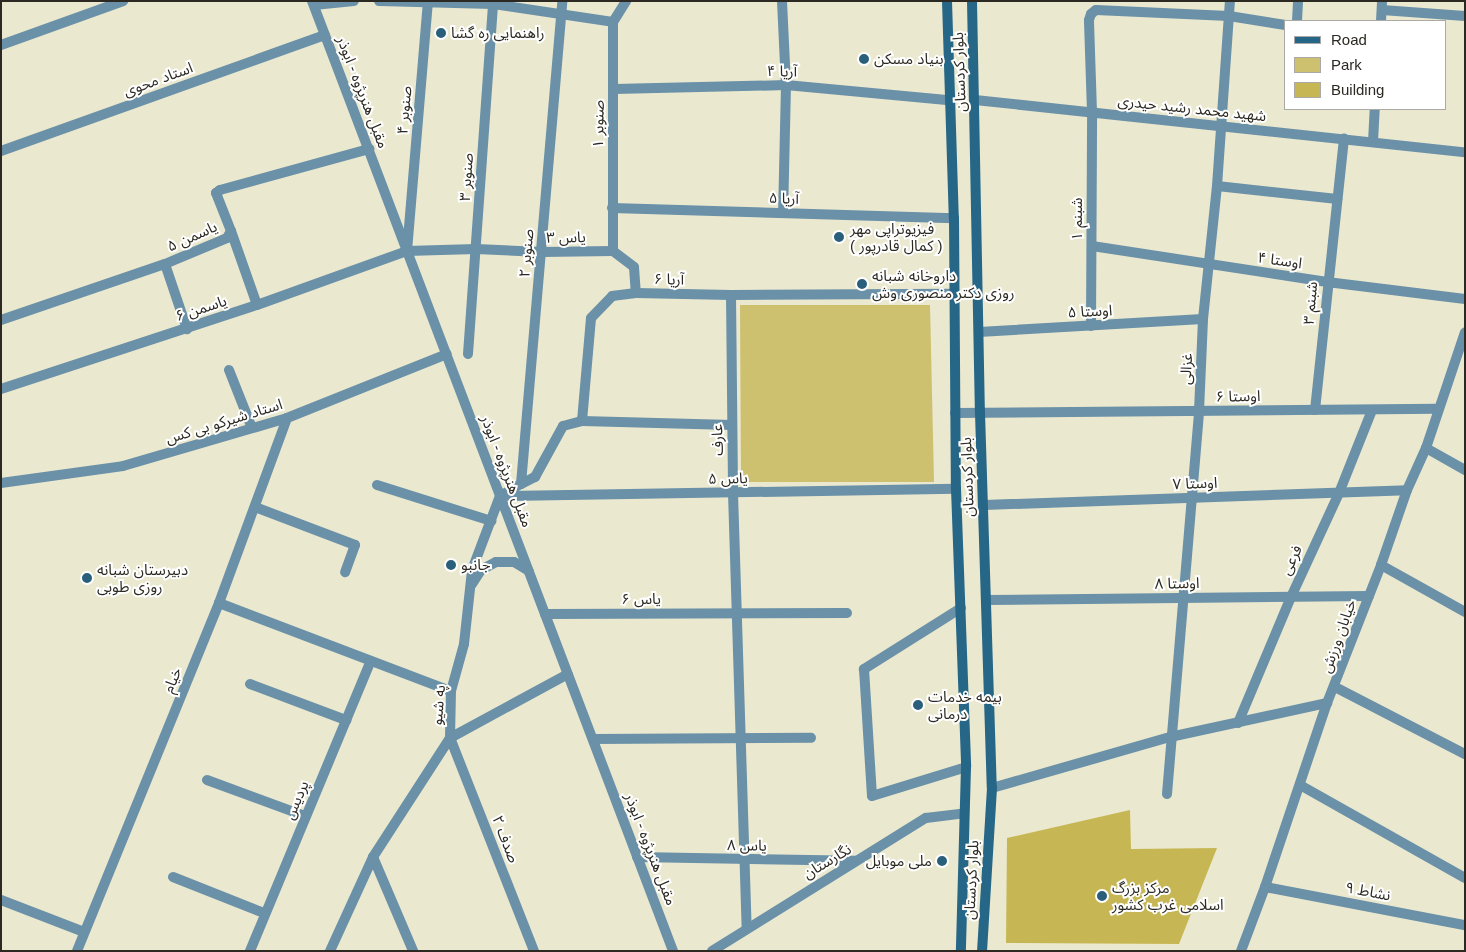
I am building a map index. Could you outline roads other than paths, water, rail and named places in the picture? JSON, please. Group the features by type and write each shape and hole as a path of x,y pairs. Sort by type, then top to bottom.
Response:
{"main road":[{"name":"بلوار کردستان","path":"947,1 954,218 956,489 966,767 961,951"},
{"name":"بلوار کردستان","path":"972,1 980,413 992,788 982,951"}],"street":[{"path":"1,45 123,1"},
{"path":"313,3 354,1"},
{"path":"379,1 493,3 613,22 626,1"},
{"name":"صنوبر ۲","path":"521,484 562,1"},
{"path":"782,1 786,85 784,213"},
{"name":"غزالی","path":"1167,794 1170,737 1184,598 1199,412 1203,319 1217,186 1219,126 1230,1"},
{"path":"1297,20 1298,1"},
{"name":"صنوبر ۴","path":"407,251 428,2"},
{"name":"مقبل هنرپژوه - ابوذر","path":"313,3 673,951"},
{"name":"صنوبر ۳","path":"468,354 493,3"},
{"path":"1381,20 1382,6 1465,16"},
{"name":"شبنم ۱","path":"1091,326 1092,112 1088,20 1096,10 1229,16"},
{"path":"1229,16 1284,25"},
{"name":"صنوبر ۱","path":"613,22 613,251"},
{"name":"استاد محوی","path":"1,151 325,35"},
{"name":"آریا ۴","path":"614,89 786,85 949,100"},
{"name":"شهید محمد رشید حیدری","path":"975,100 1465,152"},
{"path":"1373,142 1375,110"},
{"name":"شبنم ۳","path":"1315,410 1327,282 1344,139"},
{"name":"یاسمن ۵","path":"1,320 165,264 227,238 230,231 216,196 217,191 369,149"},
{"path":"1217,186 1337,199"},
{"name":"آریا ۵","path":"612,208 954,218"},
{"path":"230,231 257,305"},
{"name":"اوستا ۴","path":"1092,246 1327,282 1465,299"},
{"name":"یاس ۳","path":"407,251 476,249 542,252 613,251"},
{"name":"یاسمن ۶","path":"1,389 257,305 407,251"},
{"path":"613,251 634,267 636,293"},
{"path":"165,264 186,329"},
{"name":"آریا ۶","path":"582,421 592,318 612,296 636,293 731,295 954,294"},
{"name":"عارف","path":"731,295 736,614 747,928"},
{"name":"اوستا ۵","path":"979,332 1203,319"},
{"name":"خیابان ورزش","path":"1241,951 1265,887 1327,703 1335,687 1381,565 1407,490 1426,448 1437,409 1465,333"},
{"name":"استاد شیرکو بی کس","path":"1,483 123,466 288,418 447,354"},
{"path":"229,370 252,428"},
{"name":"اوستا ۶","path":"955,413 1437,409"},
{"name":"فرعی","path":"1238,723 1291,596 1339,493 1372,410"},
{"name":"خیام","path":"77,951 219,603 288,418"},
{"path":"500,496 534,477 563,426 582,421 732,425"},
{"path":"1426,448 1465,470"},
{"path":"377,485 490,521"},
{"name":"یاس ۵","path":"500,496 956,489"},
{"name":"اوستا ۷","path":"984,505 1407,490"},
{"name":"په شیو","path":"330,951 373,857 450,738 451,691 464,644 472,570 500,496"},
{"path":"255,507 355,545 345,572"},
{"path":"469,594 475,578 481,570 496,562 514,562 529,571"},
{"path":"1381,565 1465,612"},
{"name":"اوستا ۸","path":"986,600 1369,596"},
{"path":"219,603 451,691"},
{"path":"961,608 864,668 872,796 966,767"},
{"name":"یاس ۶","path":"545,614 848,613"},
{"name":"پردیس","path":"250,951 264,913 371,661"},
{"path":"450,738 568,674"},
{"path":"250,684 346,720"},
{"path":"1335,687 1465,754"},
{"path":"992,788 1170,737 1327,703"},
{"name":"صدف ۲","path":"450,738 534,951"},
{"path":"593,739 811,738"},
{"path":"207,780 305,816"},
{"path":"1300,784 1465,878"},
{"name":"نگارستان","path":"712,951 926,818 964,813"},
{"path":"373,857 413,951"},
{"name":"یاس ۸","path":"637,857 856,861"},
{"path":"173,877 264,913"},
{"name":"نشاط ۹","path":"1265,887 1465,925"},
{"path":"1,900 84,932"}],"place":[{"name":"راهنمایی ره گشا","path":"441,33"},
{"name":"بنیاد مسکن","path":"864,59"},
{"name":"فیزیوتراپی مهر ( کمال قادرپور )","path":"839,237"},
{"name":"داروخانه شبانه روزی دکتر منصوری وش","path":"862,284"},
{"name":"جانبو","path":"451,565"},
{"name":"دبیرستان شبانه روزی طوبی","path":"87,578"},
{"name":"بیمه خدمات درمانی","path":"918,705"},
{"name":"ملی موبایل","path":"942,861"},
{"name":"مرکز بزرگ اسلامی غرب کشور","path":"1102,896"}]}
